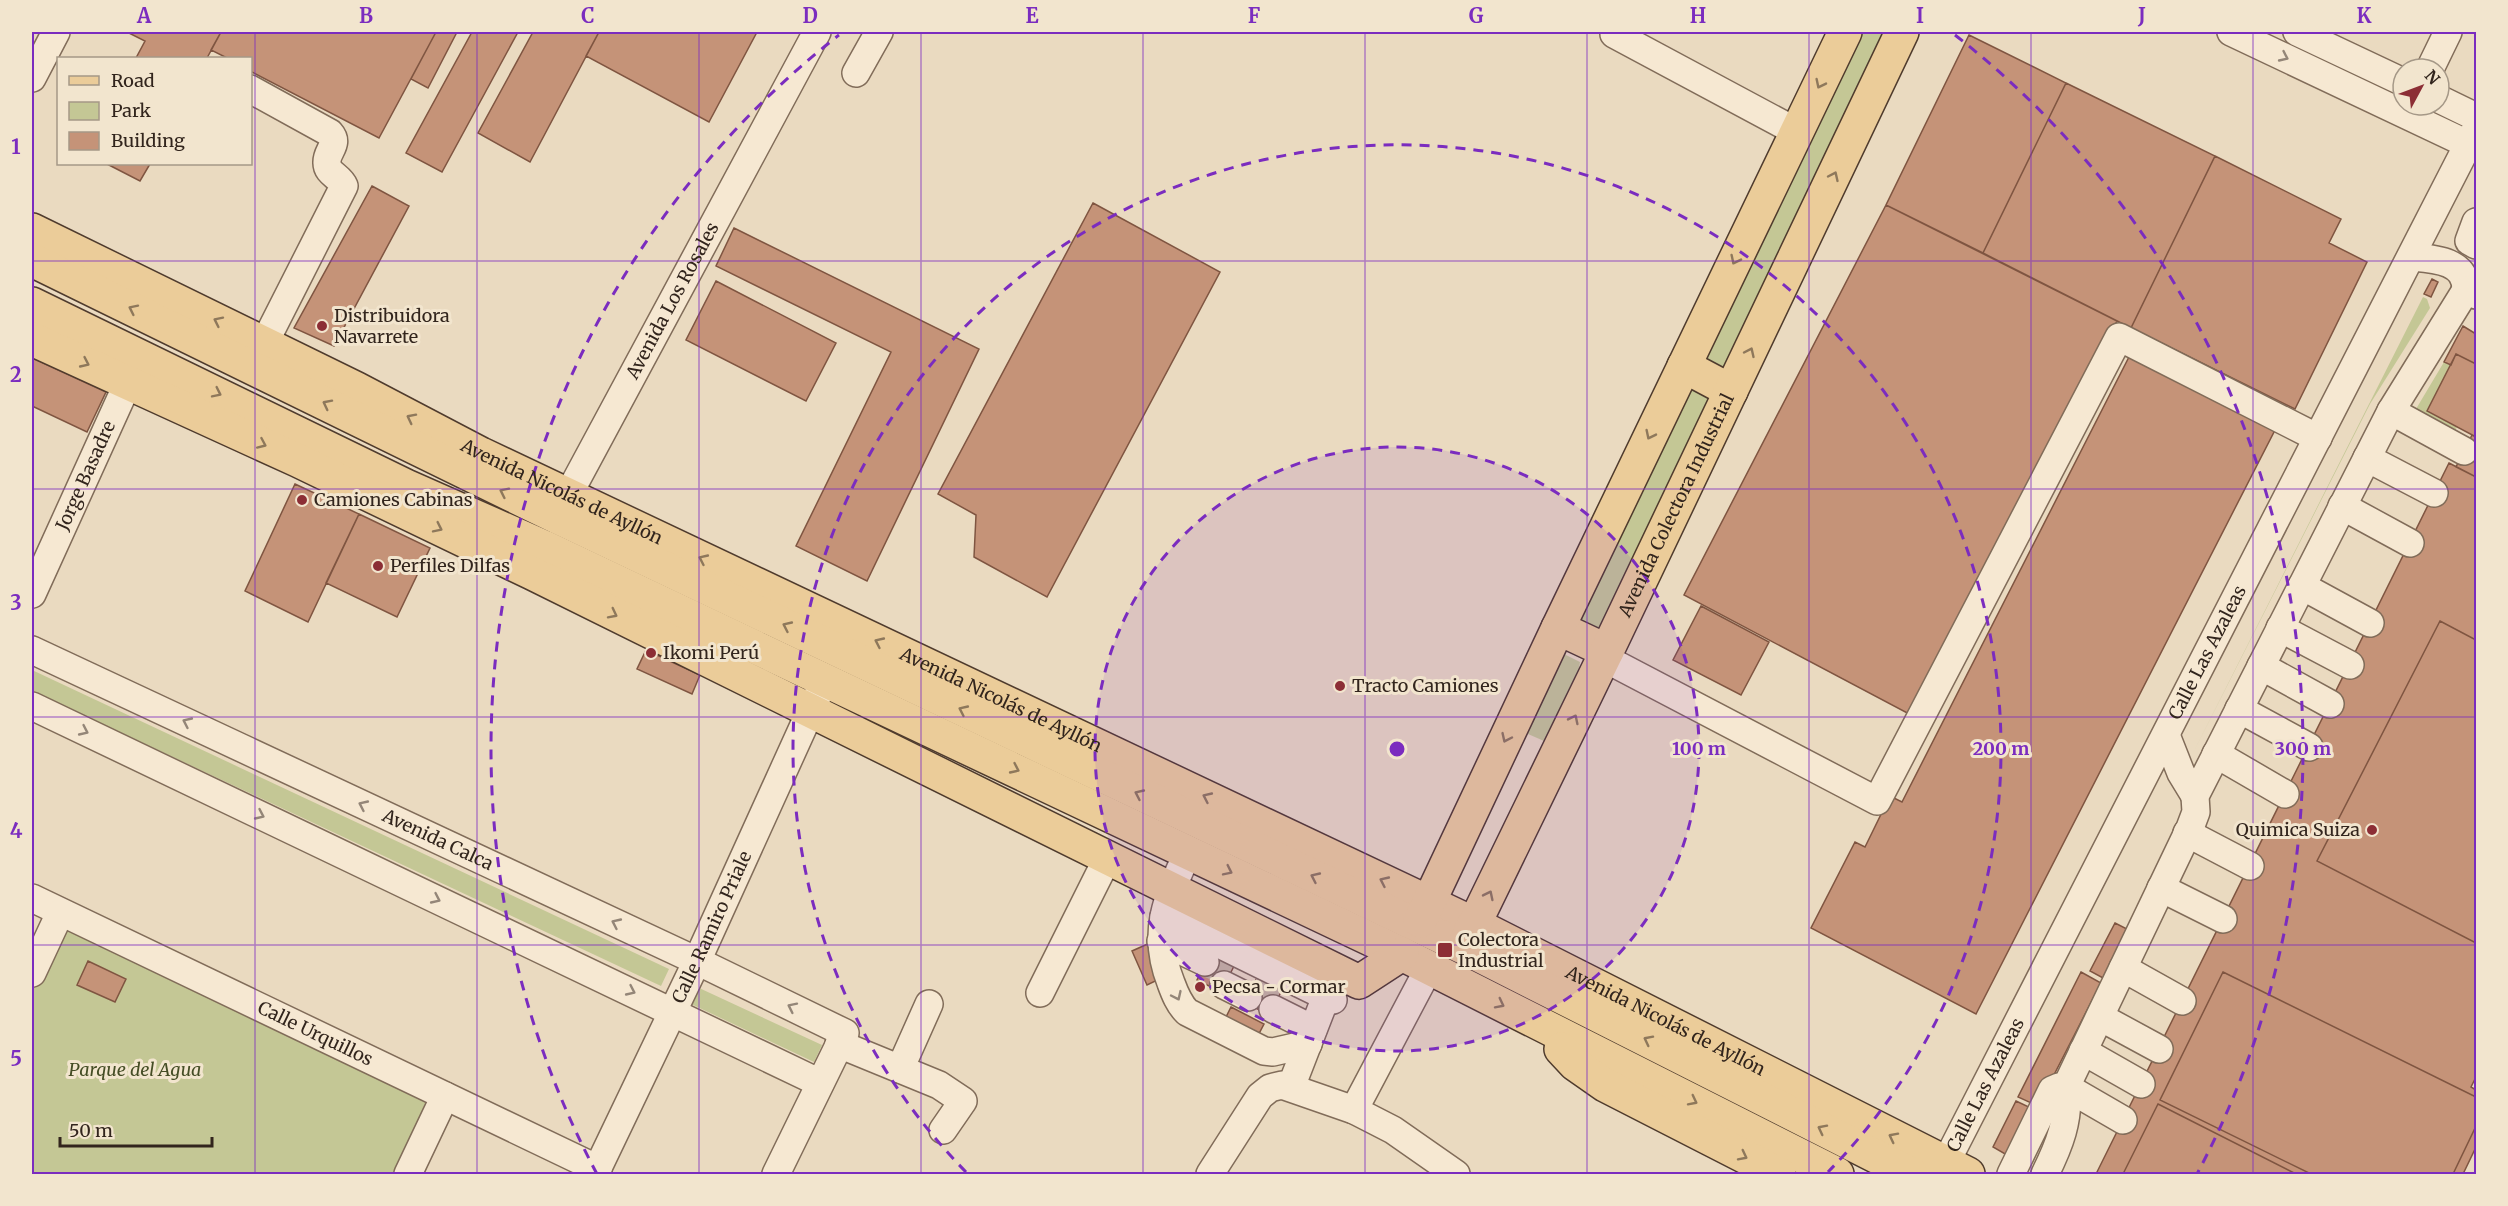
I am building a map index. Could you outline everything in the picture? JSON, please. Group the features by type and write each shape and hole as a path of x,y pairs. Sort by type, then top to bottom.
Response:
{"main road":[{"path":"1326,1013 1426,966 1423,914 1845,32"},
{"name":"Avenida Colectora Industrial","path":"1426,966 1469,935 1606,654 1902,32"},
{"name":"Avenida Nicolás de Ayllón","path":"32,230 481,454 550,533 825,679 1426,966 1837,1174"},
{"name":"Avenida Nicolás de Ayllón","path":"32,260 417,449 550,533 809,712 1107,859 1164,926 1326,1013"},
{"name":"Avenida Nicolás de Ayllón","path":"32,304 134,369 297,460 550,533 1206,825 1423,914"},
{"name":"Avenida Nicolás de Ayllón","path":"32,339 134,369 406,486 550,533 1423,914 1951,1171"},
{"path":"1684,366 1731,391"},
{"path":"417,449 481,454"},
{"path":"297,460 406,486"},
{"path":"1558,628 1606,654"},
{"path":"1188,852 1206,825"},
{"name":"Avenida Nicolás de Ayllón","path":"1469,935 1911,1174"},
{"path":"1538,1023 1575,1064 1605,1085 1779,1174"}],"street":[{"path":"32,78 56,32"},
{"name":"Avenida Los Rosales","path":"550,533 817,32"},
{"path":"856,73 879,32"},
{"path":"1616,32 1614,34 1797,132"},
{"path":"2231,32 2474,140"},
{"path":"2296,32 2391,76"},
{"path":"2436,57 2448,32"},
{"path":"252,90 330,132 335,143 327,162 328,168 343,181 344,186 264,344"},
{"path":"2451,105 2476,117"},
{"name":"Calle Las Azaleas","path":"1951,1171 2166,735 2411,256 2474,140"},
{"path":"2476,222 2469,241 2476,245"},
{"path":"2195,796 2391,411 2471,292 2463,274 2455,266 2440,259 2411,256"},
{"path":"1606,654 1877,801 2119,337 2318,438"},
{"name":"Jorge Basadre","path":"32,594 134,369"},
{"path":"2391,411 2464,451"},
{"path":"2367,458 2434,493"},
{"path":"2342,506 2410,543"},
{"path":"2302,586 2370,623"},
{"path":"2280,628 2349,665"},
{"name":"Avenida Calca","path":"32,650 697,961 900,1069 939,1085 963,1101 943,1130"},
{"path":"2261,666 2330,704"},
{"name":"Calle Ramiro Priale","path":"597,1172 697,961 825,679"},
{"path":"32,706 820,1083"},
{"path":"2239,709 2308,747"},
{"path":"2045,1174 2063,1134 2068,1102 2066,1087 2196,812 2195,796 2181,773 2166,735"},
{"path":"2216,754 2285,794"},
{"path":"2187,833 2250,866"},
{"path":"1188,852 1164,926 1177,999 1187,1012 1264,1051 1273,1052 1326,1013"},
{"path":"1040,993 1107,859"},
{"path":"2161,888 2223,920"},
{"name":"Calle Urquillos","path":"32,898 445,1096 597,1172"},
{"path":"32,973 60,913"},
{"path":"1164,926 1205,962"},
{"path":"1354,1110 1426,966"},
{"path":"2123,968 2182,1001"},
{"path":"1278,998 1326,1013"},
{"path":"900,1069 929,1004"},
{"path":"1291,1087 1326,1013"},
{"path":"2100,1017 2159,1049"},
{"path":"776,1174 842,1039"},
{"path":"2083,1051 2141,1084"},
{"path":"1210,1174 1260,1096 1270,1088 1282,1085 1354,1110 1393,1130 1456,1174"},
{"path":"2011,1174 2052,1090 2066,1087 2123,1120"},
{"path":"408,1174 445,1096"}],"green space":[{"path":"1858,32 1887,32 1721,375 1697,371"},
{"path":"2423,297 2427,299 2430,308 2370,404 2191,757"},
{"path":"2444,362 2451,365 2427,411 2457,427 2454,432 2418,413 2416,409"},
{"path":"1689,387 1708,397 1708,402 1597,636 1574,632"},
{"path":"1562,653 1580,662 1579,668 1544,741 1521,731"},
{"path":"32,670 669,969 661,986 32,691"},
{"name":"Parque del Agua","path":"64,919 429,1095 394,1174 32,1174 32,990"},
{"path":"697,987 822,1045 814,1062 689,1003"}],"building":[{"path":"127,32 221,32 208,57 137,57 145,41"},
{"path":"221,32 436,32 379,138 252,72 252,57 225,57 211,50"},
{"path":"436,32 457,32 428,88 411,79"},
{"path":"472,32 518,32 442,172 406,153"},
{"path":"533,32 599,32 530,162 478,133"},
{"path":"599,32 757,32 709,122 586,56"},
{"path":"1969,35 2066,83 1983,253 1886,205"},
{"path":"2066,83 2215,156 2131,328 1983,253"},
{"path":"2215,156 2341,219 2329,243 2367,262 2295,409 2131,328"},
{"path":"109,165 149,165 140,181"},
{"path":"372,186 409,206 334,346 294,328"},
{"path":"1093,203 1220,272 1047,597 974,557 976,515 938,494"},
{"path":"1886,205 2117,321 1911,715 1684,595"},
{"path":"734,228 979,349 867,581 796,546 891,352 716,266"},
{"path":"2432,279 2438,282 2431,297 2424,294"},
{"path":"716,281 836,343 806,401 686,340"},
{"path":"2463,326 2476,334 2476,364 2456,354 2451,365 2444,362"},
{"path":"2456,354 2476,364 2476,437 2427,411"},
{"path":"2130,355 2275,430 1976,1014 1811,928 1855,842 1865,847 1890,796 1902,802"},
{"path":"32,358 106,392 87,432 32,406"},
{"path":"2472,435 2476,437 2476,477 2456,467"},
{"name":"Quimica Suiza","path":"2449,463 2476,477 2476,1077 2471,1087 2476,1090 2476,1147 2463,1174 2102,1174 2097,1172"},
{"path":"295,484 359,514 308,622 245,591"},
{"name":"Perfiles Dilfas","path":"359,514 430,548 397,617 326,583"},
{"path":"1701,606 1769,642 1741,695 1673,660"},
{"path":"2440,621 2476,640 2476,943 2317,861"},
{"path":"646,650 700,675 692,694 637,669"},
{"path":"2115,923 2127,929 2103,978 2090,971"},
{"path":"1152,942 1166,976 1147,985 1132,951"},
{"path":"1215,942 1240,954 1221,992 1197,980"},
{"path":"88,961 126,979 115,1002 77,985"},
{"path":"1263,965 1288,977 1270,1015 1245,1003"},
{"path":"2081,972 2101,983 2038,1106 2018,1097"},
{"path":"2223,972 2476,1097 2476,1126 2453,1174 2311,1174 2160,1100"},
{"path":"1231,1007 1264,1024 1253,1045 1220,1029"},
{"path":"2016,1101 2035,1110 2012,1158 1993,1147"},
{"path":"2158,1104 2296,1174 2129,1174 2124,1172"}],"tunnel":[{"path":"1205,962 1230,974"},
{"path":"1253,986 1279,998"}],"place":[{"name":"Distribuidora Navarrete","path":"322,326"},
{"name":"Camiones Cabinas","path":"302,500"},
{"name":"Perfiles Dilfas","path":"378,566"},
{"name":"Ikomi Perú","path":"651,653"},
{"name":"Tracto Camiones","path":"1340,686"},
{"name":"Quimica Suiza","path":"2372,830"},
{"name":"Colectora Industrial","path":"1445,950"},
{"name":"Pecsa - Cormar","path":"1200,987"}]}
